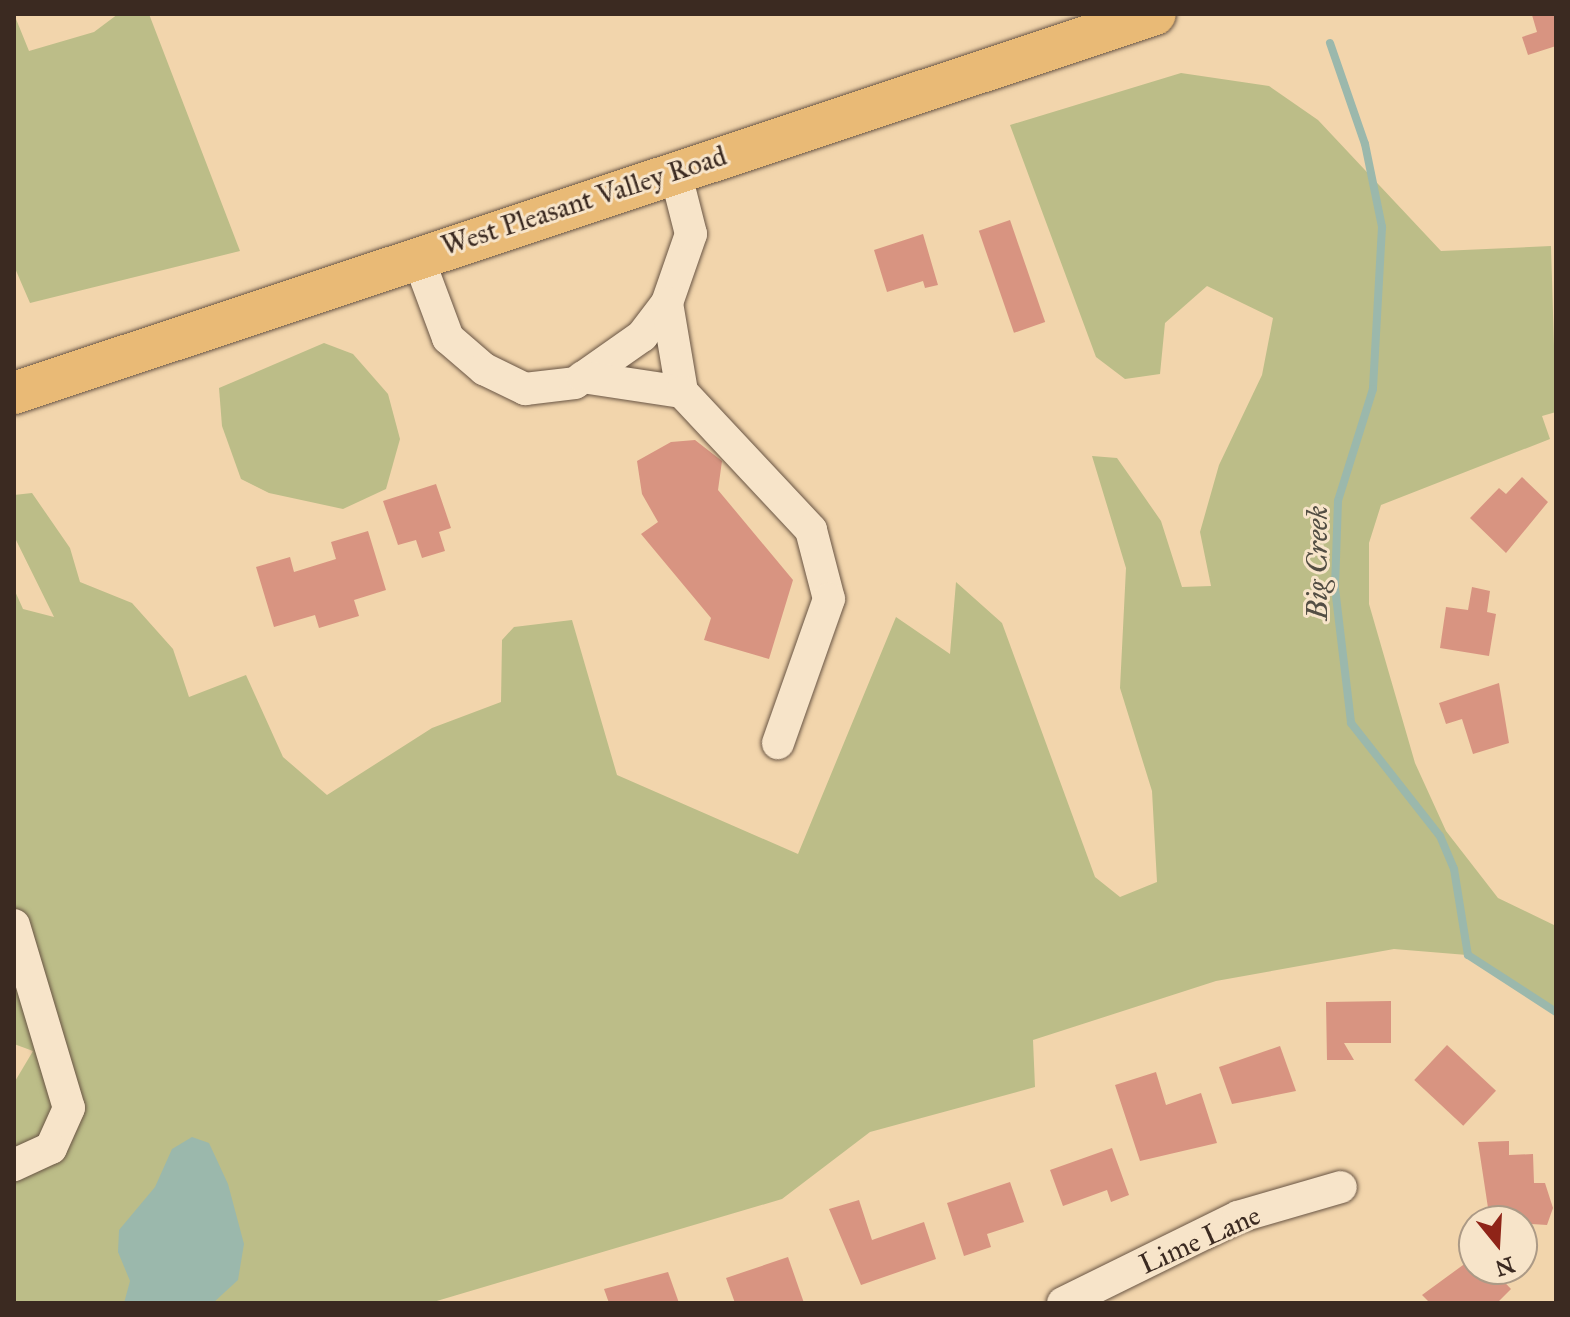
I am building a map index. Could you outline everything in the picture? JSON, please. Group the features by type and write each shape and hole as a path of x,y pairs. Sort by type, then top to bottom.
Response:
{"main road":[{"name":"West Pleasant Valley Road","path":"14,393 417,255 1155,14"}],"street":[{"path":"583,377 642,336 667,303 691,234 675,171"},
{"path":"417,255 448,338 484,369 525,389 583,377 682,392"},
{"path":"667,303 682,392 811,530 829,599 778,743"},
{"path":"14,925 69,1108 51,1148 14,1165"},
{"name":"Lime Lane","path":"1063,1303 1238,1217 1341,1187"}],"green space":[{"path":"14,14 29,51 94,32 118,14 149,14 240,251 30,303 14,266"},
{"path":"1181,73 1269,86 1318,120 1441,251 1551,246 1556,412 1542,416 1550,439 1381,505 1369,543 1369,604 1415,763 1446,831 1498,898 1556,926 1556,1012 1467,955 1394,949 1216,981 1033,1040 1035,1087 870,1132 782,1199 430,1303 14,1303 14,1083 33,1051 14,1044 14,589 23,609 54,617 14,536 14,495 32,493 70,548 80,582 132,603 173,649 189,697 246,675 283,757 327,795 432,728 501,702 502,640 514,627 572,620 617,775 798,854 896,617 950,654 956,582 1002,623 1095,877 1120,897 1157,882 1152,791 1120,688 1126,568 1092,456 1117,458 1161,521 1182,587 1211,586 1200,532 1219,465 1262,375 1273,318 1207,286 1165,323 1160,374 1125,379 1096,357 1010,125"},
{"path":"324,343 353,354 388,394 400,439 386,489 343,509 269,493 241,479 222,426 219,388"}],"shaded area":[{"path":"192,1137 209,1143 228,1184 244,1244 238,1280 213,1303 124,1303 130,1281 118,1252 119,1230 155,1187 172,1149"}],"building":[{"path":"1556,14 1556,46 1528,55 1522,37 1537,32 1532,15"},
{"path":"1010,220 1045,322 1014,333 979,231"},
{"path":"923,234 938,285 925,288 923,281 887,292 874,250"},
{"path":"695,440 722,461 718,490 793,580 769,659 704,640 711,618 641,534 658,522 642,494 637,461 671,442"},
{"path":"1522,477 1548,502 1506,553 1470,518 1499,488 1506,494"},
{"path":"436,484 451,528 439,532 445,551 422,558 416,540 398,545 383,501"},
{"path":"368,531 386,590 354,600 359,616 319,628 315,615 274,627 256,567 290,557 294,572 336,559 331,542"},
{"path":"1472,587 1490,591 1487,612 1496,614 1489,656 1440,648 1446,607 1468,610"},
{"path":"1499,683 1509,743 1473,754 1462,719 1446,724 1439,703"},
{"path":"1391,1001 1391,1043 1344,1043 1354,1060 1327,1060 1326,1002"},
{"path":"1447,1045 1496,1091 1463,1126 1414,1080"},
{"path":"1280,1046 1296,1091 1232,1104 1219,1067"},
{"path":"1156,1072 1166,1105 1201,1093 1217,1143 1140,1161 1115,1085"},
{"path":"1509,1141 1509,1155 1533,1154 1534,1183 1545,1183 1553,1208 1547,1225 1538,1224 1538,1205 1488,1205 1478,1142"},
{"path":"1112,1148 1129,1195 1111,1202 1107,1190 1063,1206 1050,1170"},
{"path":"1010,1182 1024,1222 987,1234 991,1247 964,1256 947,1203"},
{"path":"859,1200 872,1240 924,1222 936,1259 861,1285 829,1209"},
{"path":"788,1257 804,1303 735,1303 726,1278"},
{"path":"1458,1269 1458,1285 1507,1285 1511,1289 1497,1303 1430,1303 1422,1295"},
{"path":"668,1272 679,1303 609,1303 604,1289"}],"waterway":[{"name":"Big Creek","path":"1330,43 1365,144 1382,227 1373,389 1338,501 1335,588 1351,723 1440,836 1454,869 1468,955 1556,1012"}]}
